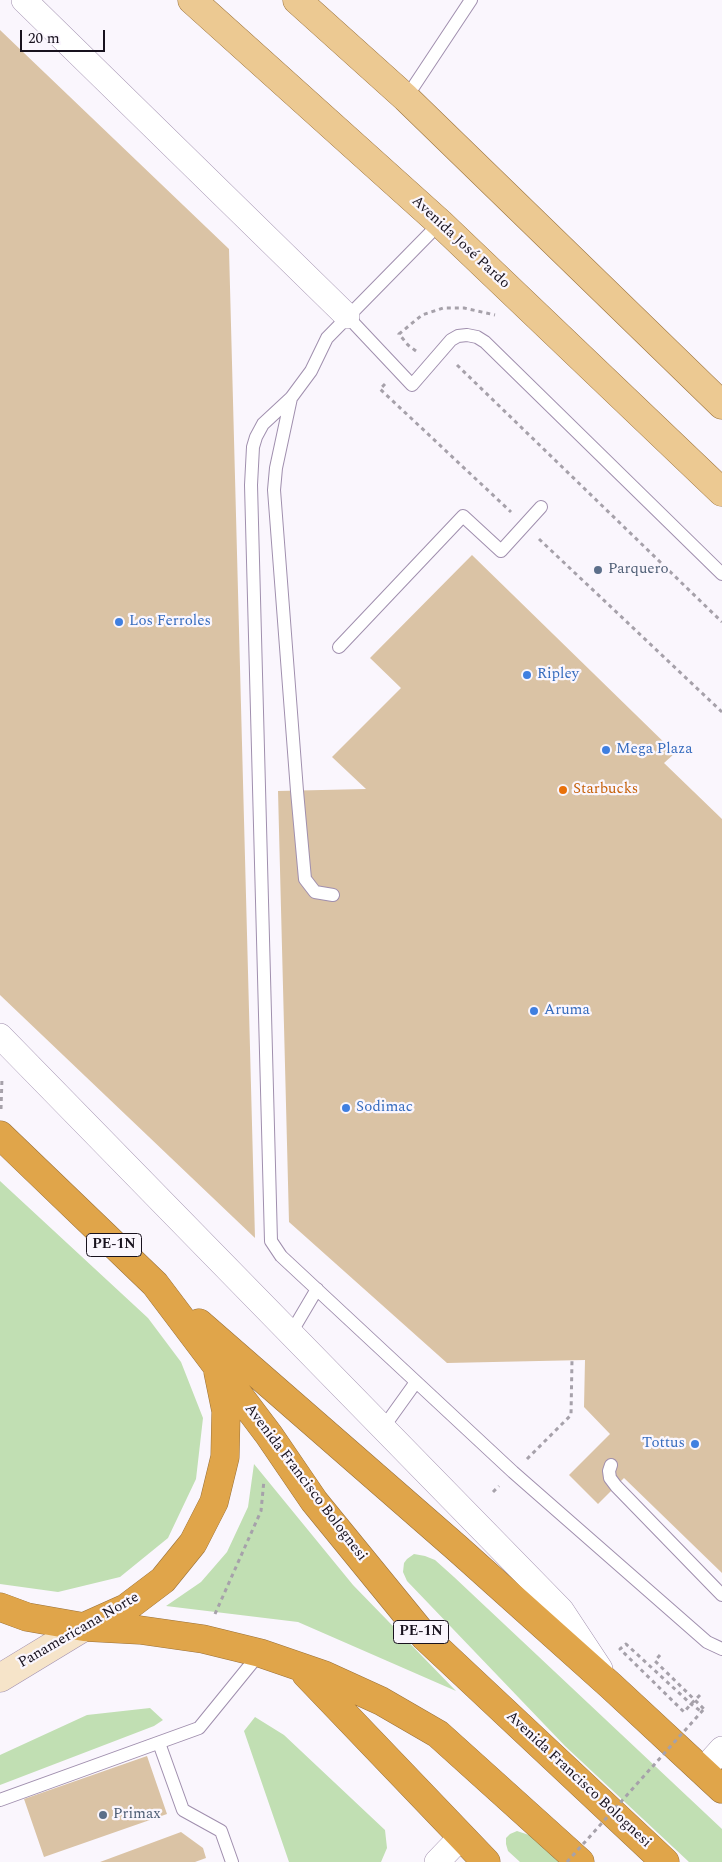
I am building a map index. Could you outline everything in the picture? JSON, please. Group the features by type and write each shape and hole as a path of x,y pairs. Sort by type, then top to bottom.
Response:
{"highway":[{"name":"Avenida Francisco Bolognesi","path":"0,1135 155,1284 269,1435 314,1501 426,1637 665,1862"},
{"path":"155,1284 449,1541 722,1789"},
{"name":"Panamericana Norte","path":"84,1627 126,1608 163,1580 193,1544 210,1511 225,1457 226,1411 217,1365"},
{"path":"0,1607 27,1617 84,1627 140,1630 203,1639 260,1653 324,1675 381,1701 438,1734 580,1862"},
{"path":"300,1667 486,1862"}],"main road":[{"name":"Avenida José Pardo","path":"192,0 440,223 722,492"},
{"path":"297,0 406,98 722,405"},
{"name":"Panamericana Norte","path":"0,1678 84,1627"}],"street":[{"path":"24,0 347,316"},
{"path":"0,1036 561,1610 610,1686"},
{"path":"703,1770 722,1749"},
{"path":"437,1862 462,1836"}],"lane":[{"path":"406,98 471,0"},
{"path":"440,223 327,338 311,371 291,398 263,424 256,437 254,448 251,485 271,1241 281,1256 513,1472 707,1642 722,1649"},
{"path":"347,316 412,385 451,340 458,336 467,335 477,337 486,342 722,574"},
{"path":"291,398 276,468 274,490 297,791 305,879 315,892 333,895"},
{"path":"340,647 463,516 501,551 541,507"},
{"path":"291,1334 317,1290"},
{"path":"383,1428 416,1382"},
{"path":"612,1465 609,1472 610,1478 616,1486 722,1595"},
{"path":"0,1800 199,1728 260,1653"},
{"path":"159,1743 183,1810 221,1831 232,1862"}],"path":[{"path":"399,334 408,346 418,352"},
{"path":"457,364 722,622"},
{"path":"380,389 505,507"},
{"path":"537,537 722,712"},
{"path":"493,1492 570,1415 572,1360"},
{"path":"203,1639 261,1511 269,1435"},
{"path":"700,1695 691,1704 684,1712 620,1649 626,1644 691,1704 703,1711"},
{"path":"660,1655 655,1661 695,1700 703,1711"},
{"path":"568,1862 703,1711"}],"green space":[{"path":"0,1181 148,1318 181,1362 203,1418 196,1479 168,1538 120,1577 58,1592 0,1584"},
{"path":"254,1464 353,1585 456,1691 298,1622 166,1606 201,1582 227,1552 248,1507"},
{"path":"414,1554 435,1560 722,1829 722,1862 689,1862 565,1746 407,1581 403,1572 404,1563"},
{"path":"150,1708 163,1720 154,1726 0,1785 0,1755 87,1715"},
{"path":"255,1717 284,1735 385,1830 387,1848 381,1862 289,1862 244,1731"},
{"path":"517,1831 532,1836 564,1862 520,1862 508,1851 506,1844 506,1838"}],"building":[{"name":"Los Ferroles","path":"0,30 229,249 255,1238 0,995"},
{"path":"472,555 675,753 664,763 722,819 722,1573 624,1478 598,1504 569,1475 610,1434 584,1407 585,1360 447,1363 289,1222 278,791 366,789 332,757 401,688 370,658"},
{"path":"147,1756 167,1814 44,1857 24,1799"},
{"path":"181,1832 203,1848 206,1858 195,1862 100,1862"}],"place":[{"name":"Parquero","path":"598,570"},
{"name":"Los Ferroles","path":"119,622"},
{"name":"Ripley","path":"527,675"},
{"name":"Mega Plaza","path":"606,750"},
{"name":"Starbucks","path":"563,790"},
{"name":"Aruma","path":"534,1011"},
{"name":"Sodimac","path":"346,1108"},
{"name":"Tottus","path":"695,1444"},
{"name":"Primax","path":"103,1815"}]}
